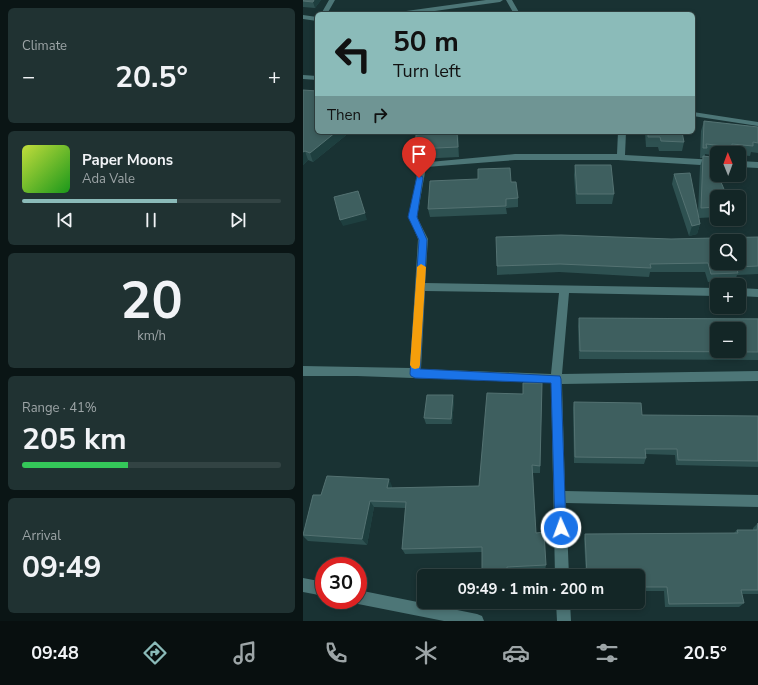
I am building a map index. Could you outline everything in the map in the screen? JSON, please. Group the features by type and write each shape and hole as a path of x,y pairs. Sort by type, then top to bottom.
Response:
{"street":[{"path":"325,12 331,0"},
{"path":"413,12 500,0"},
{"path":"509,0 516,12"},
{"path":"303,17 315,19"},
{"path":"303,76 315,78"},
{"path":"695,114 758,124"},
{"path":"621,158 622,134"},
{"path":"415,374 423,240 413,217 422,165 515,157 621,158 710,163"},
{"path":"746,164 758,165"},
{"path":"420,287 710,292"},
{"path":"562,569 556,379 563,289"},
{"path":"746,292 758,292"},
{"path":"303,371 556,379 758,376"},
{"path":"560,497 758,501"},
{"path":"303,585 315,588"},
{"path":"367,599 477,621"},
{"path":"563,609 564,621"}],"building":[{"path":"303,0 314,0 313,2"},
{"path":"303,90 315,91 315,134 334,134 310,153 305,151 303,152"},
{"path":"704,121 758,127 758,143 753,142 753,146 732,144 732,146 723,146 706,144 707,148 703,148"},
{"path":"457,134 458,147 415,149 416,135"},
{"path":"648,134 682,134 684,142 661,141 660,137 648,137"},
{"path":"703,156 710,157 710,182 721,182 724,190 710,190 710,207 701,208"},
{"path":"575,165 611,165 614,194 577,194"},
{"path":"510,168 511,182 516,182 518,198 506,199 506,206 428,209 430,181 478,179 478,169"},
{"path":"690,173 700,224 692,226 674,174"},
{"path":"358,191 365,213 340,220 334,197"},
{"path":"561,235 671,239 710,238 710,270 737,270 738,273 711,274 708,263 650,264 651,268 560,264 497,266 496,237"},
{"path":"746,237 758,237 758,266 746,267"},
{"path":"579,318 758,319 758,352 746,352 746,322 710,322 710,352 580,351"},
{"path":"523,383 542,383 540,466 532,465 536,533 544,532 546,565 507,567 507,569 482,569 482,547 402,549 406,502 370,501 362,539 303,535 313,495 321,495 327,476 389,479 387,488 479,486 487,393 523,394"},
{"path":"427,395 453,395 451,419 424,418"},
{"path":"574,402 641,403 642,415 758,416 758,461 678,460 677,449 645,449 646,458 575,457"},
{"path":"758,523 758,590 741,590 744,603 669,604 667,587 645,587 645,569 587,569 585,534 738,533 737,530 757,530"}],"slow traffic":[{"path":"415,365 421,267"}],"route":[{"path":"419,178 413,217 423,240 415,374 556,379 561,528"}]}
